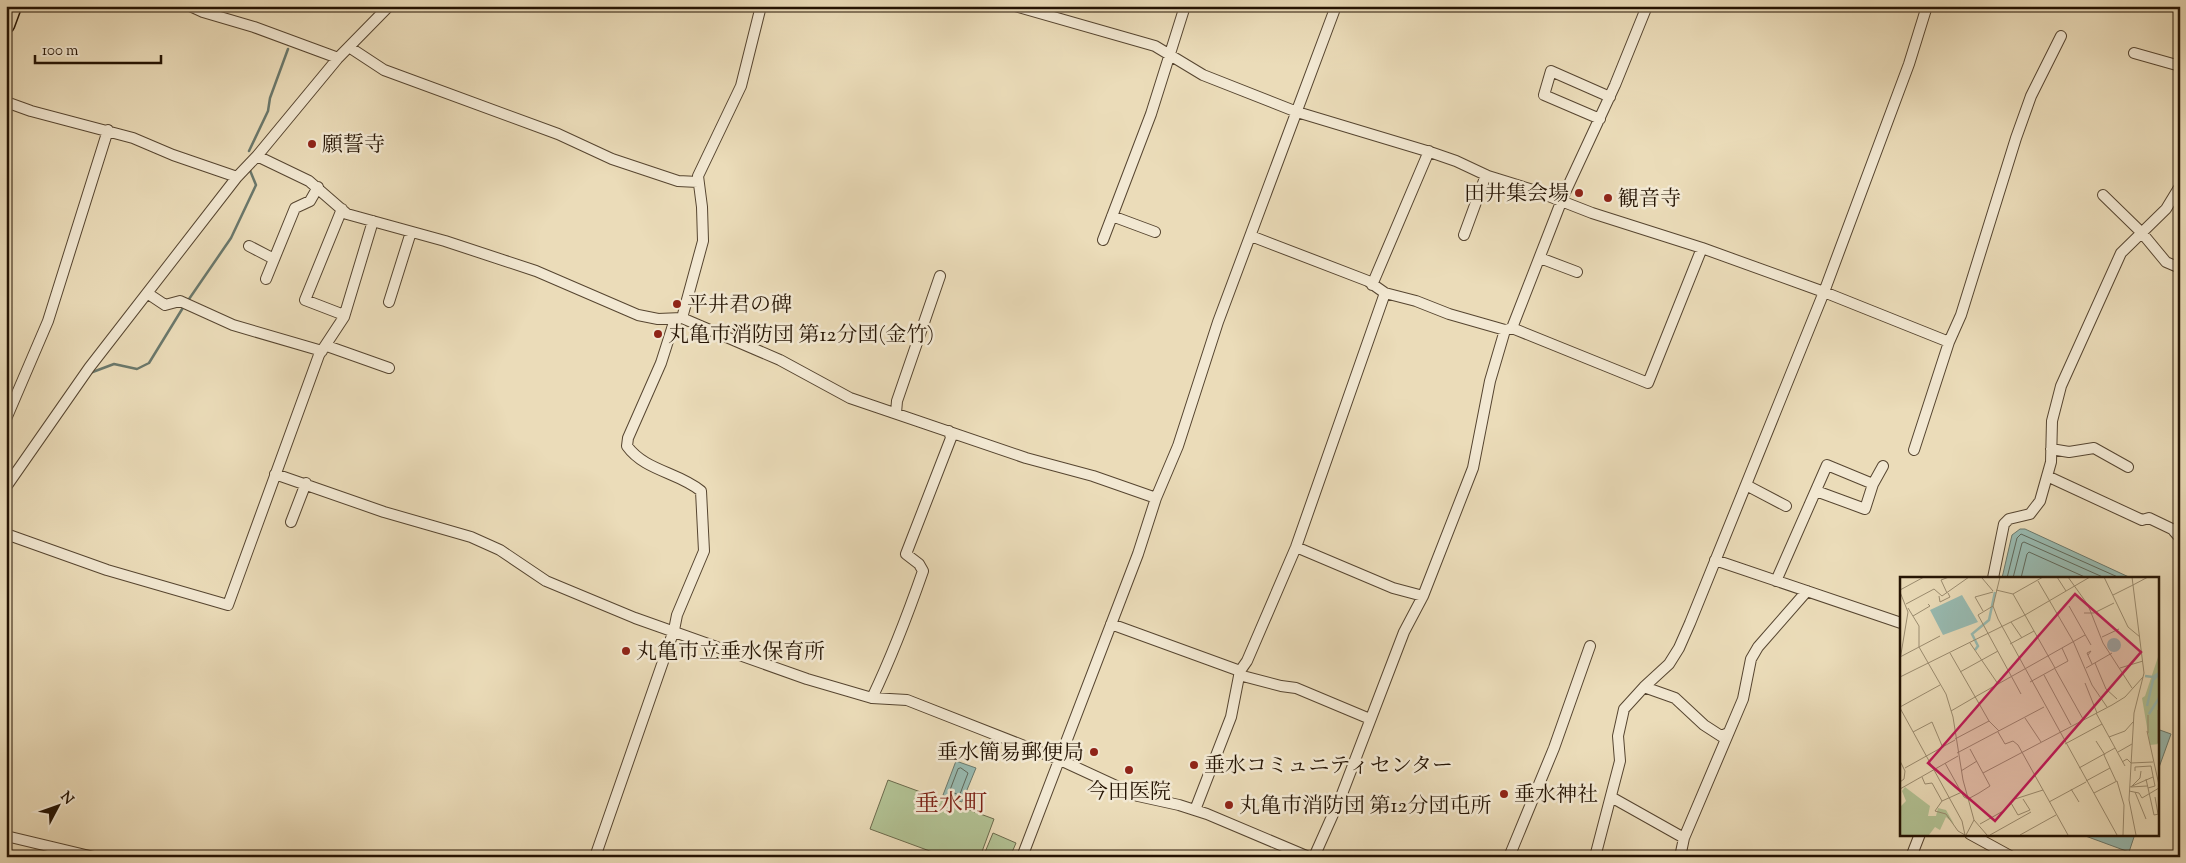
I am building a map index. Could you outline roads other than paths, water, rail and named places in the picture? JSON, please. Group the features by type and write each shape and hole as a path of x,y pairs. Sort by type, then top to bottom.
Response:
{"main road":[{"path":"6,25 13,6"}],"street":[{"path":"190,6 204,9 338,58"},
{"path":"6,487 89,368 237,177 257,156 338,58 390,6"},
{"path":"595,857 674,630 677,615 704,550 701,490 645,463 634,456 627,446 628,438 641,412 679,319 703,241 702,207 698,176 741,86 761,6"},
{"path":"1015,6 1028,8 1155,46 1203,75 1297,112 1428,151 1486,175 1533,190 1592,214 1702,248 1824,292 1949,342"},
{"path":"1103,240 1151,114 1185,6"},
{"path":"1022,857 1112,624 1156,498 1178,446 1214,331 1336,6"},
{"path":"1314,857 1338,803 1404,632 1423,596 1473,468 1490,381 1509,329 1540,258 1561,202 1610,97 1647,6"},
{"path":"1595,857 1620,761 1618,736 1624,709 1669,664 1679,648 1824,292 1909,64 1926,6"},
{"path":"1914,450 1949,342 1961,315 1992,211 2031,96 2061,36"},
{"path":"348,47 384,70 558,134 612,159 678,182 698,182"},
{"path":"2134,53 2154,56 2180,66"},
{"path":"1600,119 1544,95 1551,71 1610,97"},
{"path":"6,102 31,111 148,142 173,155 237,177"},
{"path":"6,419 48,320 108,130"},
{"path":"1372,285 1428,151"},
{"path":"257,156 293,172 318,187 347,214 536,271 638,315 679,319 780,360 850,398 1026,458 1093,476 1156,498"},
{"path":"1464,235 1486,175"},
{"path":"1993,577 2004,524 2009,519 2030,514 2040,501 2051,462 2052,421 2061,386 2121,253 2166,209 2180,186"},
{"path":"266,279 295,208 310,202 318,187"},
{"path":"2104,195 2142,233 2166,262 2180,268"},
{"path":"342,209 305,300 344,315"},
{"path":"1112,216 1155,232"},
{"path":"6,534 107,570 228,606 324,349 344,315 373,221"},
{"path":"389,302 411,232"},
{"path":"1251,236 1368,281 1385,293 1416,301 1449,314 1509,329 1648,383 1702,248"},
{"path":"248,246 274,259"},
{"path":"1540,258 1577,272"},
{"path":"896,413 897,400 940,276"},
{"path":"147,293 165,305 180,301 234,325 389,368"},
{"path":"1195,810 1231,717 1239,673 1296,547 1385,293"},
{"path":"872,698 891,658 917,592 923,571 919,564 906,554 951,438 949,431"},
{"path":"2051,449 2068,452 2094,448 2128,467"},
{"path":"1776,581 1827,465 1873,484"},
{"path":"1816,491 1865,509 1873,484 1883,466"},
{"path":"276,474 384,512 471,537 500,550 554,585 635,618 674,630 806,679 872,698 907,700 1060,760 1138,796 1195,810 1309,857"},
{"path":"2047,476 2142,520 2149,518 2172,529 2180,538"},
{"path":"291,522 306,483"},
{"path":"1746,485 1786,506"},
{"path":"1296,547 1393,588 1423,596"},
{"path":"1715,560 1900,623"},
{"path":"1680,857 1684,838 1743,699 1751,659 1758,647 1807,591"},
{"path":"1112,624 1239,673 1281,686 1296,688 1370,719"},
{"path":"1509,857 1554,748 1590,646"},
{"path":"1644,687 1675,698 1704,725 1721,736 1728,733"},
{"path":"1611,797 1684,838"},
{"path":"6,836 94,857"},
{"path":"1911,857 1919,836"},
{"path":"1974,836 2012,857"}],"water":[{"path":"2020,529 2025,529 2129,577 2002,577 2012,535"},
{"path":"2158,729 2171,734 2158,770"},
{"path":"956,761 976,768 962,802 943,795"},
{"path":"2085,836 2134,836 2129,852"}],"waterway":[{"path":"249,151 268,111 270,98 288,49"},
{"path":"187,302 231,238 256,185 249,168"},
{"path":"90,373 114,364 137,369 149,363 184,306"}],"place":[{"name":"願誓寺","path":"312,144"},
{"name":"田井集会場","path":"1579,193"},
{"name":"観音寺","path":"1608,198"},
{"name":"平井君の碑","path":"677,304"},
{"name":"丸亀市消防団 第12分団(金竹)","path":"658,334"},
{"name":"丸亀市立垂水保育所","path":"626,651"},
{"name":"垂水簡易郵便局","path":"1094,752"},
{"name":"垂水コミュニティセンター","path":"1194,765"},
{"name":"今田医院","path":"1129,770"},
{"name":"垂水神社","path":"1504,794"},
{"name":"丸亀市消防団 第12分団屯所","path":"1229,805"}],"district":[{"name":"垂水町","path":"951,803"}]}
